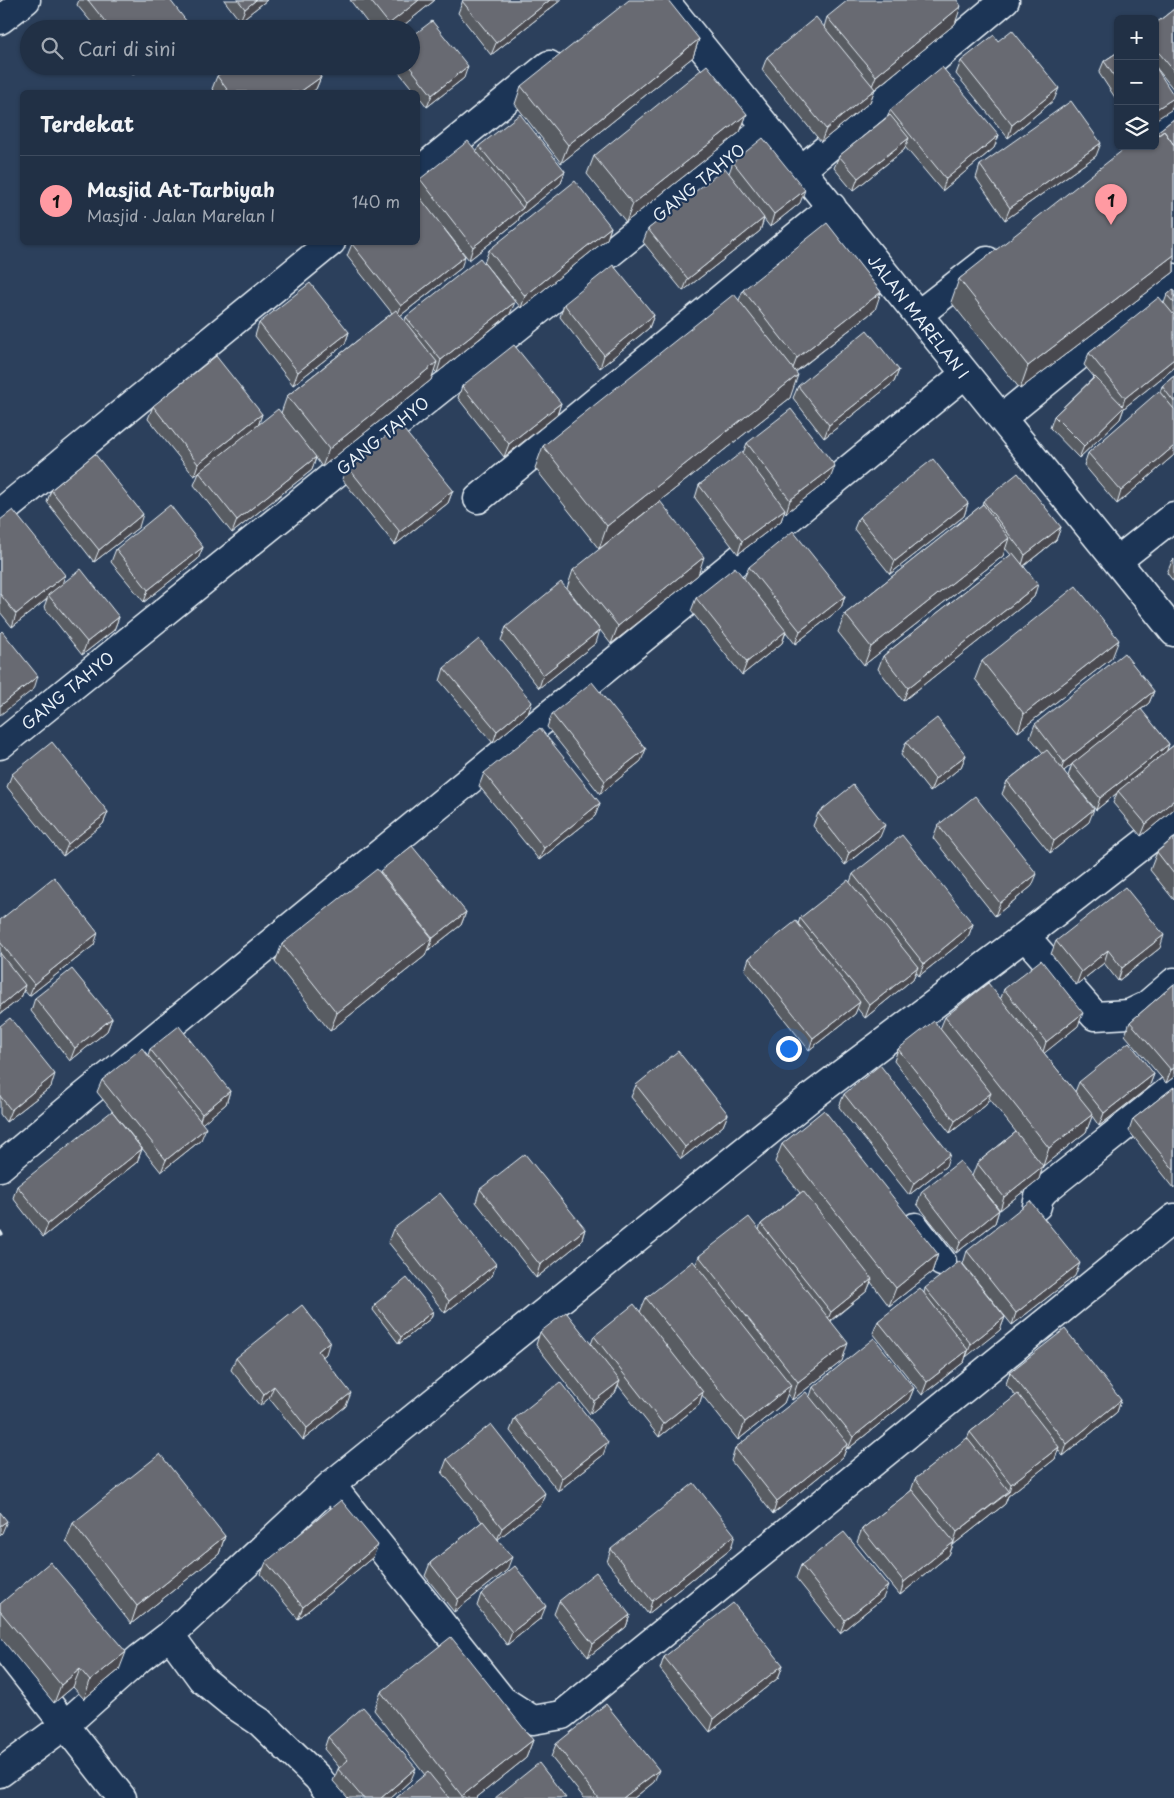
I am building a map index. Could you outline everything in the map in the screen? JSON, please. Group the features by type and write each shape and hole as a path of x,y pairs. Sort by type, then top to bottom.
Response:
{"street":[{"path":"0,20 26,0"},
{"name":"JALAN MARELAN I","path":"664,0 1174,632"},
{"path":"802,170 1005,0"},
{"path":"420,170 569,49"},
{"path":"1159,128 1174,117"},
{"name":"GANG TAHYO","path":"0,745 766,128"},
{"path":"478,499 832,207"},
{"path":"0,513 328,245"},
{"path":"919,314 1004,248"},
{"path":"1002,418 1174,278"},
{"path":"0,1167 965,374"},
{"path":"1117,561 1174,516"},
{"path":"3,1765 65,1725 140,1658 170,1635 331,1486 811,1097 1025,936 1174,820"},
{"path":"1025,936 1095,1016 1129,1014 1146,1006 1174,982"},
{"path":"1037,1206 1039,1197 1044,1190 1174,1087"},
{"path":"811,1097 829,1120"},
{"path":"900,1209 942,1262"},
{"path":"331,1486 502,1700 533,1720 562,1715 1174,1218"},
{"path":"170,1635 202,1679 230,1702 260,1722 318,1778 333,1798"},
{"path":"0,1642 122,1798"}],"path":[{"path":"0,1231 4,1238"}],"building":[{"path":"88,0 170,0 185,20 104,20"},
{"path":"238,0 256,0 245,9"},
{"path":"370,0 419,0 394,20 386,20"},
{"path":"463,0 550,0 496,43"},
{"path":"629,0 668,0 699,39 568,145 521,86"},
{"path":"848,0 957,0 961,6 876,76 827,17"},
{"path":"1174,9 1174,71 1159,53 1159,21"},
{"path":"816,17 875,89 826,129 767,57"},
{"path":"432,21 468,66 432,95 416,75 420,75 420,30"},
{"path":"1012,30 1059,88 1012,125 961,61 994,35 998,41"},
{"path":"1114,55 1114,76 1104,61"},
{"path":"707,65 747,114 633,204 594,156"},
{"path":"942,67 999,135 946,179 890,110"},
{"path":"1159,72 1174,96 1174,98 1159,107"},
{"path":"319,75 321,77 303,90 228,90 217,76"},
{"path":"1071,101 1101,143 1010,208 980,165"},
{"path":"520,114 565,171 525,203 479,146"},
{"path":"890,115 909,138 858,178 839,156"},
{"path":"1174,119 1174,145 1164,131 1159,135 1159,130"},
{"path":"1164,131 1174,145 1174,255 1028,366 959,279 1123,150 1159,150 1159,134"},
{"path":"763,138 805,190 774,214 733,162"},
{"path":"468,141 523,208 473,247 420,179"},
{"path":"725,168 764,218 688,279 648,229"},
{"path":"575,181 611,227 525,296 489,250"},
{"path":"420,198 465,256 401,306 353,245 420,245"},
{"path":"827,223 881,292 797,358 743,290"},
{"path":"480,258 515,302 441,360 406,317"},
{"path":"613,265 654,315 604,355 564,304"},
{"path":"310,283 349,332 298,372 259,323"},
{"path":"1174,289 1174,303 1167,295"},
{"path":"734,294 798,375 607,526 543,446"},
{"path":"1159,297 1174,315 1174,359 1125,398 1089,353"},
{"path":"396,310 437,362 329,449 287,396"},
{"path":"867,330 899,370 829,425 798,386"},
{"path":"514,345 561,403 509,444 462,386"},
{"path":"216,356 262,414 198,464 153,406"},
{"path":"1174,376 1174,402 1162,386"},
{"path":"1095,377 1124,407 1084,446 1054,416"},
{"path":"1159,391 1174,409 1174,446 1121,491 1088,453"},
{"path":"278,409 316,457 237,520 199,472"},
{"path":"791,409 835,466 790,500 747,443"},
{"path":"400,425 453,490 400,532 347,466"},
{"path":"742,452 785,509 742,541 699,485"},
{"path":"95,454 143,514 99,550 51,490"},
{"path":"933,459 968,503 895,561 859,517"},
{"path":"1018,473 1061,527 1025,555 983,501"},
{"path":"660,501 704,557 618,626 573,570"},
{"path":"983,504 1009,538 871,647 845,614"},
{"path":"170,505 203,547 148,590 116,549"},
{"path":"13,510 65,575 16,614 0,594 0,520"},
{"path":"793,531 845,596 800,631 749,567"},
{"path":"1013,553 1038,584 908,688 883,656"},
{"path":"735,567 786,631 747,662 696,598"},
{"path":"81,569 119,617 87,642 48,595"},
{"path":"561,582 600,630 543,675 506,627"},
{"path":"1076,586 1119,640 1024,714 982,661"},
{"path":"2,631 38,676 0,706 0,633"},
{"path":"479,639 532,702 497,731 444,668"},
{"path":"1124,653 1154,691 1064,762 1035,724"},
{"path":"592,682 646,749 605,781 552,714"},
{"path":"1141,709 1169,744 1100,798 1072,764"},
{"path":"937,718 966,755 935,779 906,742"},
{"path":"540,728 600,803 544,848 484,773"},
{"path":"52,742 108,812 68,844 12,774"},
{"path":"1174,745 1174,800 1146,824 1118,791"},
{"path":"1047,750 1094,809 1054,841 1007,781"},
{"path":"853,785 885,825 849,853 818,813"},
{"path":"975,796 1037,874 1000,903 938,825"},
{"path":"902,835 973,924 924,964 853,874"},
{"path":"1174,838 1174,874 1157,852"},
{"path":"412,846 466,912 433,938 380,871"},
{"path":"377,869 432,938 337,1013 282,944"},
{"path":"54,877 98,933 34,984 0,942 0,920"},
{"path":"848,880 918,967 870,1005 800,918"},
{"path":"1125,887 1164,935 1122,968 1108,950 1081,972 1056,941"},
{"path":"796,921 860,1002 813,1038 749,958"},
{"path":"0,953 25,985 0,1006"},
{"path":"1041,960 1083,1013 1046,1042 1004,989"},
{"path":"72,969 112,1018 75,1048 35,998"},
{"path":"988,983 1093,1114 1049,1148 945,1017"},
{"path":"1174,984 1174,1068 1171,1070 1130,1022"},
{"path":"10,1018 55,1074 11,1110 0,1096 0,1026"},
{"path":"934,1021 991,1093 955,1121 898,1049"},
{"path":"179,1026 230,1091 202,1114 150,1049"},
{"path":"1129,1042 1154,1074 1104,1113 1079,1082"},
{"path":"142,1048 206,1128 166,1160 102,1080"},
{"path":"678,1051 728,1114 685,1147 636,1085"},
{"path":"880,1065 950,1154 914,1183 844,1094"},
{"path":"1174,1087 1174,1170 1133,1119"},
{"path":"824,1110 938,1254 896,1288 782,1144"},
{"path":"112,1111 142,1149 48,1224 17,1186"},
{"path":"1016,1132 1043,1166 1004,1197 977,1163"},
{"path":"525,1154 585,1229 540,1265 480,1189"},
{"path":"960,1161 999,1210 961,1241 922,1191"},
{"path":"803,1191 872,1279 831,1312 761,1224"},
{"path":"440,1193 496,1264 449,1301 393,1229"},
{"path":"1030,1201 1080,1263 1016,1313 967,1251"},
{"path":"749,1217 848,1343 798,1382 699,1256"},
{"path":"693,1261 791,1385 745,1422 646,1298"},
{"path":"960,1261 1005,1317 971,1344 925,1288"},
{"path":"407,1278 433,1311 401,1337 375,1304"},
{"path":"920,1288 968,1350 927,1382 878,1321"},
{"path":"634,1304 703,1392 663,1424 594,1336"},
{"path":"302,1305 330,1341 318,1351 351,1393 307,1428 274,1386 264,1394 236,1358"},
{"path":"566,1312 620,1381 594,1401 540,1332"},
{"path":"1065,1329 1121,1400 1067,1444 1010,1372"},
{"path":"874,1338 914,1388 853,1437 813,1387"},
{"path":"560,1382 608,1442 562,1478 515,1418"},
{"path":"806,1392 848,1444 777,1501 735,1448"},
{"path":"1018,1394 1059,1447 1011,1484 970,1432"},
{"path":"491,1424 545,1493 502,1528 447,1459"},
{"path":"967,1438 1009,1491 957,1532 915,1479"},
{"path":"160,1454 225,1536 137,1606 73,1523"},
{"path":"694,1483 735,1535 652,1601 611,1549"},
{"path":"912,1490 954,1542 904,1582 862,1529"},
{"path":"341,1500 378,1545 303,1607 266,1562"},
{"path":"0,1512 7,1521 0,1526"},
{"path":"483,1521 512,1557 458,1599 430,1563"},
{"path":"844,1532 888,1586 845,1620 801,1565"},
{"path":"50,1562 126,1652 90,1681 80,1669 61,1685 0,1611 0,1604"},
{"path":"515,1566 546,1606 512,1632 481,1594"},
{"path":"596,1572 630,1615 593,1644 559,1601"},
{"path":"733,1603 783,1665 714,1719 664,1657"},
{"path":"451,1637 533,1740 462,1796 381,1692"},
{"path":"606,1704 659,1770 623,1798 598,1798 556,1744"},
{"path":"363,1707 416,1768 381,1798 363,1798 338,1769 348,1760 328,1737"},
{"path":"539,1763 566,1798 495,1798"},
{"path":"428,1772 449,1798 396,1798"}],"place":[{"name":"Masjid At-Tarbiyah","path":"1111,225"}]}
